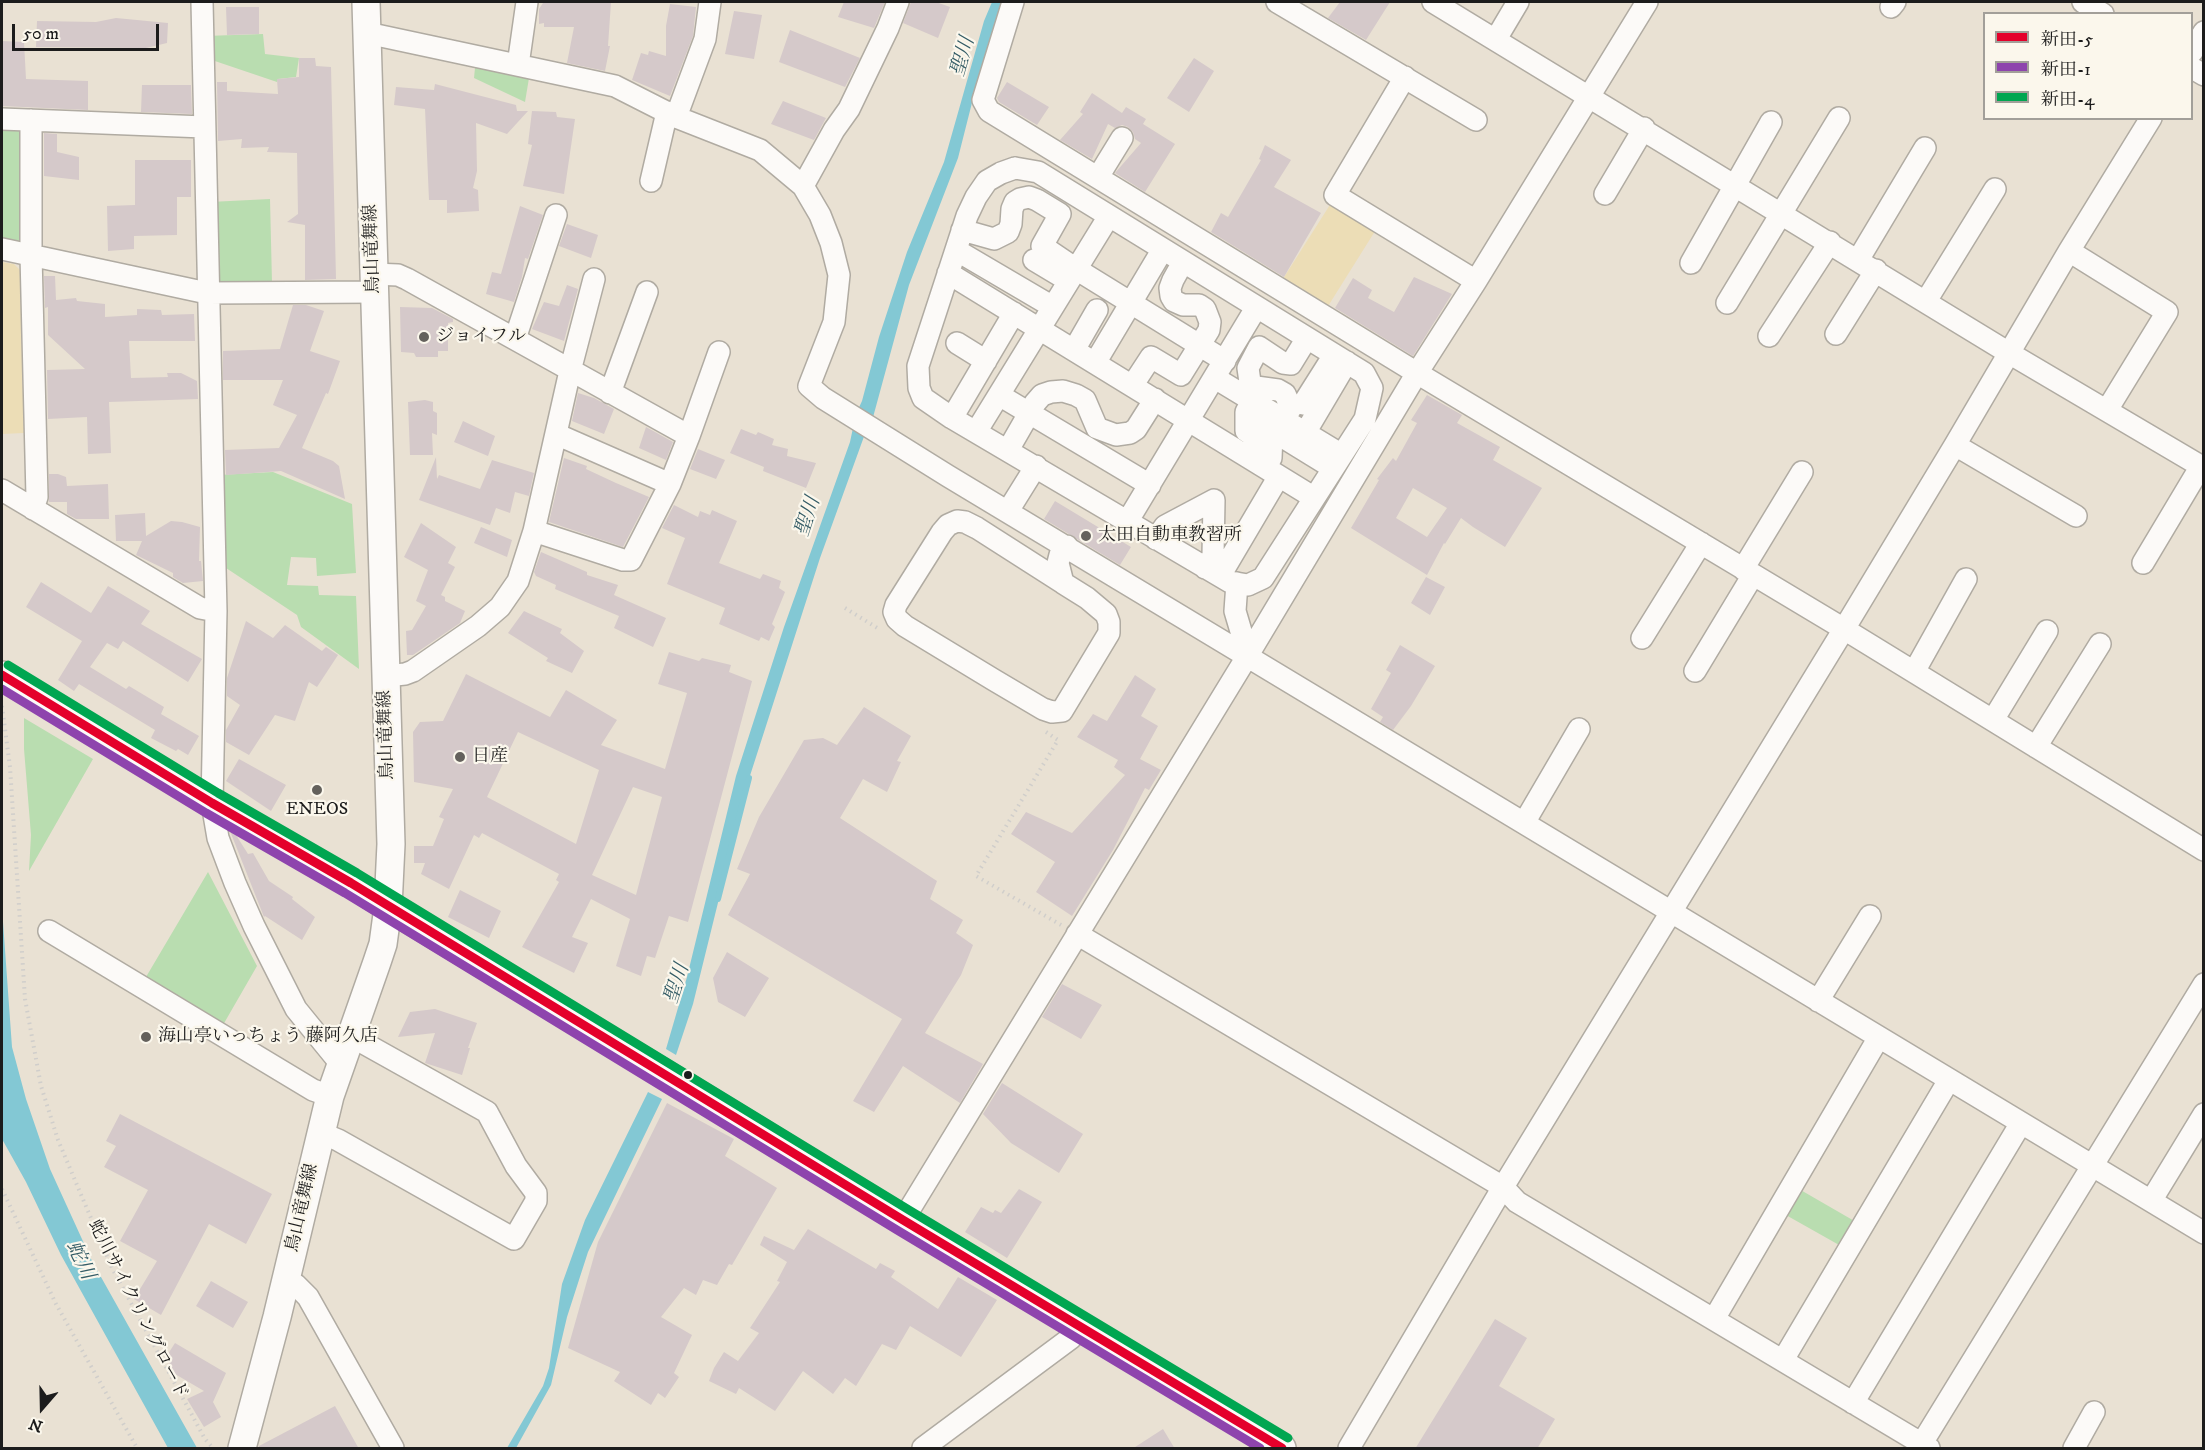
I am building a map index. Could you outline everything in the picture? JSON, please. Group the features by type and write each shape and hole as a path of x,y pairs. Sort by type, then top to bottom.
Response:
{"main road":[{"name":"鳥山竜舞線","path":"243,1449 330,1096 377,962 388,908 391,844 366,2"},
{"path":"2,675 212,803 351,883 388,908 1282,1449"}],"street":[{"path":"202,2 216,611 212,803 218,838 254,926 296,1009 340,1064"},
{"path":"518,65 527,2"},
{"path":"651,181 672,114 705,39 710,2"},
{"path":"804,186 834,130 849,109 898,2"},
{"path":"1013,2 983,100 989,111 2204,850"},
{"path":"1277,2 1476,120"},
{"path":"1433,2 1644,128 2009,353 2107,411 2201,462 2143,563"},
{"path":"1496,39 1518,2"},
{"path":"903,1221 1418,373 1647,2"},
{"path":"2083,2 2100,12"},
{"path":"2193,50 2204,32"},
{"path":"367,33 615,86 672,114 760,150 804,186 823,225 839,275 834,322 809,386 823,398 2204,1233"},
{"path":"1404,77 1335,195 1476,281"},
{"path":"1727,303 1839,118"},
{"path":"2,119 204,127"},
{"path":"31,120 31,255 37,497 33,508"},
{"path":"1349,1449 1503,1187 1844,629 2150,120"},
{"path":"1691,263 1771,122"},
{"path":"1605,194 1644,128"},
{"path":"1098,177 1122,138"},
{"path":"1836,334 1867,265 1925,148"},
{"path":"1015,168 1038,172 1364,373 1372,388 1365,418 1263,578 1248,585 1221,576 952,418 923,398 919,388 918,366 962,230 976,197 987,181 1015,168"},
{"path":"1926,301 1995,189"},
{"path":"962,230 986,238 994,239 1003,236 1008,232 1011,224 1015,202 1029,197 1060,214 1042,246 1072,275"},
{"path":"515,339 556,215"},
{"path":"976,432 1109,216"},
{"path":"1770,336 1830,242"},
{"path":"2,249 207,293 374,283 398,275 465,309 570,371 689,436"},
{"path":"1095,363 1163,249"},
{"path":"956,250 1053,307"},
{"path":"2069,251 2167,312 2107,411"},
{"path":"1132,386 1151,357 1181,375 1209,330 1210,322 1205,309 1199,305 1183,305 1174,301 1171,296 1170,288 1183,262"},
{"path":"1039,268 1072,275 1131,303 1199,345 1252,401 1279,423 1289,458 1313,497"},
{"path":"948,273 1246,456 1337,461"},
{"path":"386,676 413,671 487,620 510,594 518,581 534,531 570,371 594,279"},
{"path":"610,393 647,292"},
{"path":"1127,522 1256,308"},
{"path":"952,418 1014,313"},
{"path":"1074,350 1087,316"},
{"path":"1279,423 1291,408 1289,400 1285,393 1278,390 1256,387 1250,382 1248,368 1259,347 1283,363 1291,364 1307,338"},
{"path":"957,343 986,361"},
{"path":"534,531 623,560 631,560 670,484 719,352"},
{"path":"1305,390 1340,359"},
{"path":"1221,576 1245,550 1269,510 1289,458 1340,359"},
{"path":"1008,450 1042,395 1063,391 1076,394 1086,400 1097,428 1120,436 1136,429 1155,399"},
{"path":"999,395 1150,485"},
{"path":"1252,401 1246,412 1246,431 1265,420 1279,423"},
{"path":"555,434 670,484"},
{"path":"1246,456 1253,445 1272,435 1271,458 1289,458"},
{"path":"1955,445 2076,516"},
{"path":"1008,511 1036,466"},
{"path":"1695,671 1802,472"},
{"path":"2,490 200,608 216,611"},
{"path":"1156,539 1165,526 1214,500 1213,556 1235,611 1248,655"},
{"path":"1063,583 977,528 964,522 957,522 948,525 942,532 896,605 894,612 897,619 905,626 1043,709 1057,713 1066,706 1110,633 1106,614 1087,598 1063,583 1058,563 1060,555 1067,546"},
{"path":"1642,638 1701,543"},
{"path":"1914,672 1966,579"},
{"path":"1993,720 2047,631"},
{"path":"2036,747 2100,644"},
{"path":"1524,823 1579,729"},
{"path":"1818,1001 1870,916"},
{"path":"49,931 313,1090 330,1096"},
{"path":"1077,934 1503,1187 1516,1202 1783,1360 1923,1447 2204,984"},
{"path":"321,1133 338,1140 514,1239 536,1200 536,1193 516,1166 487,1112 351,1036"},
{"path":"1714,1319 1879,1037"},
{"path":"1783,1360 1949,1080"},
{"path":"2151,1202 2204,1114"},
{"path":"1853,1403 2021,1123"},
{"path":"286,1281 296,1285 308,1297 393,1449"},
{"path":"923,1449 1071,1338 1080,1326"},
{"path":"2074,1449 2094,1412"}],"path":[{"path":"845,609 886,633"},
{"name":"蛇川サイクリングロード","path":"2,706 10,767 25,999 41,1086 58,1140 112,1268 205,1439 213,1449"},
{"path":"1038,727 1058,740 975,876 1077,934"},
{"path":"2,1189 57,1304 137,1449"}],"green space":[{"path":"263,34 265,54 299,58 296,77 278,79 277,82 206,58 205,36"},
{"path":"449,59 530,72 525,102 474,78 475,68"},
{"path":"2,125 31,128 31,255 2,249"},
{"path":"270,199 272,283 217,284 210,202"},
{"path":"273,472 352,504 356,573 317,576 316,558 291,557 287,585 318,586 319,595 356,596 359,669 301,627 297,615 220,564 218,475"},
{"path":"24,718 93,759 29,871 31,835 24,749"},
{"path":"208,872 257,966 223,1025 146,977"},
{"path":"1792,1185 1863,1226 1848,1250 1777,1210"}],"sand":[{"path":"1333,200 1377,228 1325,311 1281,282"},
{"path":"2,262 14,264 20,270 24,433 2,434"}],"water":[{"path":"992,2 1006,2 978,79 958,158 909,285 872,421 856,414 862,401 879,337 907,252 944,162 984,21"},
{"path":"853,428 866,431 820,558 747,785 693,1004 676,1055 666,1049 687,977 736,776 784,627"},
{"name":"蛇川","path":"2,908 12,1047 26,1099 50,1169 92,1261 197,1448 168,1448 61,1255 26,1182 2,1139"},
{"path":"648,1092 662,1099 588,1252 567,1317 551,1385 516,1448 507,1448 543,1386 549,1368 562,1284 585,1220"}],"building":[{"path":"611,2 608,46 610,46 605,71 567,63 574,27 544,27 544,23 539,24 539,9 543,3"},
{"path":"844,2 885,2 874,28 838,17"},
{"path":"911,2 936,2 950,7 938,38 903,23"},
{"path":"1340,2 1390,2 1366,40 1328,18"},
{"path":"670,4 696,7 693,36 670,96 632,80 641,53 648,55 649,51 666,56 666,26"},
{"path":"226,7 259,7 259,34 227,35"},
{"path":"734,11 762,15 754,59 725,54"},
{"path":"116,18 168,23 167,43 146,48 36,47 37,21 96,22"},
{"path":"790,30 860,58 845,87 779,62"},
{"path":"2,41 24,42 26,79 88,81 88,110 2,106"},
{"path":"299,58 315,58 316,66 331,67 336,279 305,280 305,225 287,222 298,214 297,153 267,152 269,147 241,148 242,139 218,141 217,82 227,82 227,91 278,94 277,79 299,77"},
{"path":"1194,58 1214,71 1189,112 1167,98"},
{"path":"1007,82 1049,107 1037,125 999,102 997,98"},
{"path":"435,84 516,105 517,111 528,111 507,134 476,123 477,171 473,188 478,190 479,211 447,213 447,200 429,200 425,109 394,105 396,87 434,90"},
{"path":"142,85 191,85 192,114 141,112"},
{"path":"1092,93 1122,113 1126,107 1146,119 1143,124 1175,144 1145,192 1115,173 1141,143 1135,139 1128,127 1122,125 1115,128 1108,124 1092,159 1060,140 1083,114 1080,112"},
{"path":"783,101 826,118 814,140 771,124"},
{"path":"532,111 556,112 557,117 575,119 564,194 523,186 532,145 528,144"},
{"path":"44,133 57,134 57,152 79,157 79,180 44,176"},
{"path":"1265,145 1291,160 1274,187 1321,213 1284,277 1211,232 1221,213 1228,217 1261,160 1259,159"},
{"path":"135,160 191,160 191,197 177,197 177,235 134,236 134,249 108,251 107,206 135,205"},
{"path":"520,206 543,215 528,259 525,258 514,302 486,294 492,272 501,274"},
{"path":"567,224 598,235 591,258 559,246"},
{"path":"44,276 55,276 56,300 76,298 77,301 105,304 105,317 137,315 137,309 161,310 162,315 194,314 195,341 129,341 131,378 168,377 167,373 181,373 197,381 198,399 109,402 111,453 88,454 87,417 48,419 47,370 85,369 48,335 48,307 45,308"},
{"path":"1414,277 1452,294 1413,356 1335,308 1353,278 1372,290 1368,298 1394,312"},
{"path":"567,285 578,289 564,341 532,329 544,302 559,306"},
{"path":"293,305 306,305 324,311 310,351 340,361 328,394 326,393 302,448 333,461 339,466 345,499 281,471 226,475 225,450 279,448 297,415 273,405 283,380 223,380 223,351 280,349"},
{"name":"ジョイフル","path":"400,307 432,308 453,319 453,322 448,323 448,351 438,351 438,357 416,357 414,353 401,352"},
{"path":"578,393 594,398 614,409 604,434 572,421"},
{"path":"1427,395 1462,415 1457,423 1500,447 1493,460 1542,488 1505,547 1461,518 1427,575 1351,528 1379,480 1377,479 1393,458 1396,461 1417,423 1411,420","holes":["1413,488 1447,508 1427,537 1396,518"]},
{"path":"425,400 433,402 433,411 437,413 437,435 432,433 433,455 410,455 408,402"},
{"path":"463,421 495,436 488,456 454,442"},
{"path":"646,427 673,442 666,460 639,448"},
{"path":"741,429 756,435 758,432 774,439 772,445 788,449 787,456 816,463 806,488 763,471 764,467 730,453"},
{"path":"698,449 725,460 716,479 690,469"},
{"path":"436,457 437,479 439,475 480,489 492,460 534,473 529,496 515,492 510,513 496,508 490,525 419,500"},
{"path":"564,458 587,466 586,469 649,497 623,547 549,522"},
{"path":"49,474 66,477 67,486 108,484 109,519 76,519 67,514 67,502 49,502"},
{"name":"太田自動車教習所","path":"1055,501 1131,547 1120,565 1044,519"},
{"path":"674,505 698,517 700,511 710,515 712,510 737,521 719,563 760,579 763,574 781,581 779,588 785,592 772,624 775,627 769,641 761,637 759,641 719,624 725,608 667,584 685,538 662,528"},
{"path":"145,513 146,536 171,521 200,527 199,561 201,561 203,581 183,583 173,577 173,573 136,555 142,541 116,541 115,515"},
{"path":"421,523 456,547 448,563 455,567 441,595 445,597 445,601 465,611 460,623 413,655 407,655 406,631 412,630 426,606 416,601 428,570 404,557"},
{"path":"481,527 512,540 507,557 474,543"},
{"path":"541,552 587,572 587,575 618,585 614,595 666,618 653,647 614,628 619,616 555,589 556,585 536,576 534,572"},
{"path":"1426,577 1445,587 1430,615 1411,603"},
{"path":"41,582 91,613 108,586 150,611 141,624 202,659 188,682 123,641 118,649 107,643 90,667 126,689 129,686 164,707 161,714 199,736 188,755 151,738 155,730 79,684 74,691 58,680 82,641 26,607"},
{"path":"524,611 562,629 560,633 584,651 572,673 546,661 548,658 508,633"},
{"path":"246,621 273,638 285,625 322,651 326,647 338,655 317,687 309,682 295,721 275,715 249,755 226,742 226,730 240,705 227,696 227,678"},
{"path":"1400,645 1435,666 1411,706 1393,730 1380,722 1383,717 1371,709 1391,673 1386,670"},
{"path":"669,652 699,661 702,658 731,665 729,672 752,681 688,922 669,916 655,958 647,956 641,976 616,966 630,919 591,899 572,937 588,943 574,973 522,947 559,882 556,880 559,874 482,833 479,838 474,835 449,889 421,874 425,863 414,863 414,846 433,846 444,819 439,817 453,789 414,782 413,732 420,722 443,721 466,674 550,717 566,690 617,720 601,745 665,769 687,693 658,684","holes":["518,732 599,770 576,844 487,797","633,787 662,797 636,895 592,875"]},
{"path":"1135,675 1156,689 1141,716 1158,726 1140,759 1161,770 1149,790 1145,788 1113,850 1072,916 1036,892 1055,862 1011,834 1026,812 1072,833 1125,775 1114,767 1118,760 1077,737 1093,714 1107,721"},
{"path":"864,707 911,736 897,761 901,762 887,792 863,779 840,818 937,881 930,899 963,920 956,933 973,945 961,975 925,1033 983,1064 960,1103 903,1066 874,1112 853,1101 902,1019 728,915 750,874 737,869 759,817 804,740 823,738 837,745"},
{"path":"239,759 286,785 271,811 226,781"},
{"path":"230,831 236,835 248,854 253,853 269,881 293,897 292,899 315,917 302,940 264,917"},
{"path":"460,890 501,911 489,938 448,917"},
{"path":"727,952 769,978 745,1017 718,1002 713,978"},
{"path":"1062,984 1102,1005 1081,1039 1042,1017"},
{"path":"435,1009 477,1023 462,1075 425,1063 435,1033 398,1037 410,1012"},
{"path":"1002,1083 1083,1134 1059,1173 1011,1143 983,1114"},
{"path":"667,1103 734,1139 725,1156 777,1188 732,1265 729,1264 717,1285 703,1280 696,1295 684,1288 661,1317 692,1335 674,1373 679,1377 665,1398 658,1393 651,1405 614,1381 620,1372 568,1348 598,1242"},
{"path":"120,1114 272,1194 246,1244 209,1224 161,1315 134,1299 157,1261 120,1241 148,1190 104,1167 116,1146 106,1141"},
{"path":"1019,1189 1042,1202 1007,1258 965,1232 981,1207 993,1213 995,1210 1001,1213"},
{"path":"808,1229 876,1269 880,1263 895,1271 891,1277 938,1309 958,1277 997,1300 961,1357 910,1326 896,1350 882,1344 856,1386 845,1378 833,1394 803,1371 775,1411 739,1388 736,1394 709,1381 724,1352 738,1361 759,1333 750,1328 780,1282 777,1281 787,1262 760,1245 764,1236 794,1250"},
{"path":"211,1281 248,1302 233,1328 196,1306"},
{"path":"1495,1319 1527,1338 1499,1386 1555,1419 1537,1449 1415,1449"},
{"path":"175,1343 226,1373 213,1402 221,1417 204,1427 187,1399 204,1391 175,1374 166,1357"},
{"path":"335,1406 359,1449 258,1449 259,1446"},
{"path":"1163,1429 1175,1449 1132,1449"}],"waterway":[{"name":"聖川","path":"718,899 749,778"}],"transit line":[{"name":"新田-4","path":"8,665 218,793 357,873 1288,1438"},
{"name":"新田-5","path":"2,675 212,803 351,883 1282,1448"},
{"name":"新田-1","path":"2,689 206,813 345,893 897,1230 1260,1448"}],"place":[{"name":"ジョイフル","path":"424,337"},
{"name":"太田自動車教習所","path":"1086,536"},
{"name":"日産","path":"460,757"},
{"name":"ENEOS","path":"317,790"},
{"name":"海山亭いっちょう 藤阿久店","path":"146,1037"}]}
